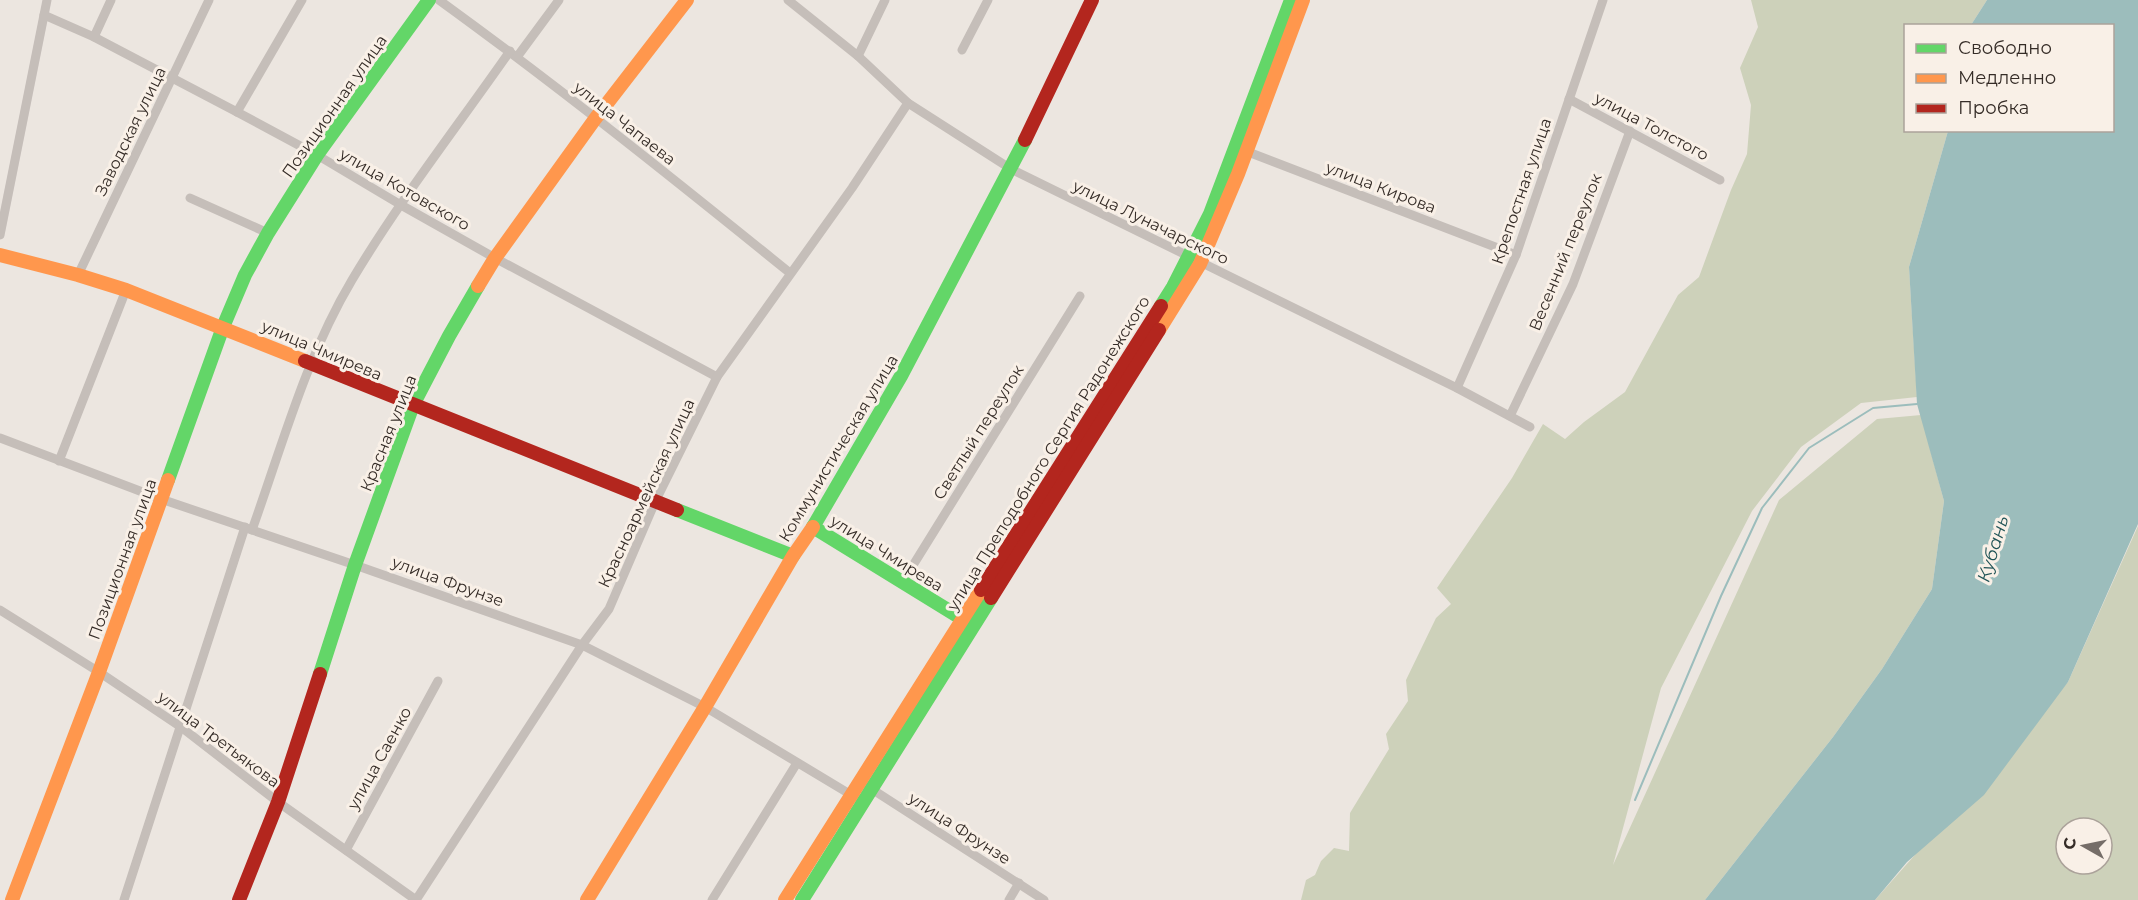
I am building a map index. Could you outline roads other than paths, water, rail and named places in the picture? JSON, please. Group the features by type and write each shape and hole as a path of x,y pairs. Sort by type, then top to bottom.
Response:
{"street":[{"path":"0,235 47,0"},
{"path":"94,38 111,0"},
{"name":"Заводская улица","path":"78,275 209,0"},
{"path":"237,112 302,0"},
{"name":"Позиционная улица","path":"12,900 99,672 223,327 245,275 268,233 317,155 429,0"},
{"name":"улица Чапаева","path":"439,0 514,54 595,119 625,139 790,273"},
{"path":"124,900 249,528 311,363 351,282 401,205 514,54 559,0"},
{"name":"Красная улица","path":"239,900 278,802 356,564 413,405 449,336 495,258 595,119 687,0"},
{"name":"улица Луначарского","path":"788,0 858,56 908,103 1011,169 1458,388 1530,426"},
{"path":"858,56 885,0"},
{"path":"962,50 988,0"},
{"name":"Коммунистическая улица","path":"587,900 705,707 793,556 813,527 901,376 1011,169 1092,0"},
{"name":"улица Преподобного Сергия Радонежского","path":"1241,149 1291,0"},
{"name":"улица Преподобного Сергия Радонежского","path":"785,900 866,785 1173,287 1194,260 1210,214 1241,149 1303,0"},
{"name":"Крепостная улица","path":"1458,388 1516,255 1603,0"},
{"name":"улица Котовского","path":"44,15 94,38 317,155 495,258 717,377"},
{"name":"улица Толстого","path":"1569,99 1720,180"},
{"name":"Красноармейская улица","path":"416,900 582,645 609,609 655,502 717,377 852,188 908,103"},
{"name":"Весенний переулок","path":"1510,416 1573,284 1630,131"},
{"name":"улица Кирова","path":"1241,149 1516,255"},
{"path":"190,198 268,233"},
{"name":"улица Чмирева","path":"0,255 126,290 793,556"},
{"path":"59,461 126,290"},
{"name":"Светлый переулок","path":"902,583 1080,296"},
{"name":"улица Фрунзе","path":"0,438 161,500 356,564 582,645 705,707 857,799"},
{"name":"улица Чмирева","path":"813,527 968,622"},
{"name":"улица Третьякова","path":"0,610 181,727 278,802 416,900"},
{"name":"улица Саенко","path":"346,850 438,681"},
{"path":"712,900 797,763"},
{"name":"улица Фрунзе","path":"866,785 1044,900"},
{"name":"улица Преподобного Сергия Радонежского","path":"801,900 857,799"},
{"path":"1009,900 1019,883"}],"water":[{"name":"Кубань","path":"1987,0 2138,0 2138,524 2068,682 1984,795 1907,862 1875,900 1705,900 1833,737 1882,669 1932,589 1944,501 1917,404 1909,267 1948,132 2114,132 2114,24 1972,24"}],"waterway":[{"path":"1635,800 1721,596 1762,508 1809,448 1873,408 1917,404"}]}
